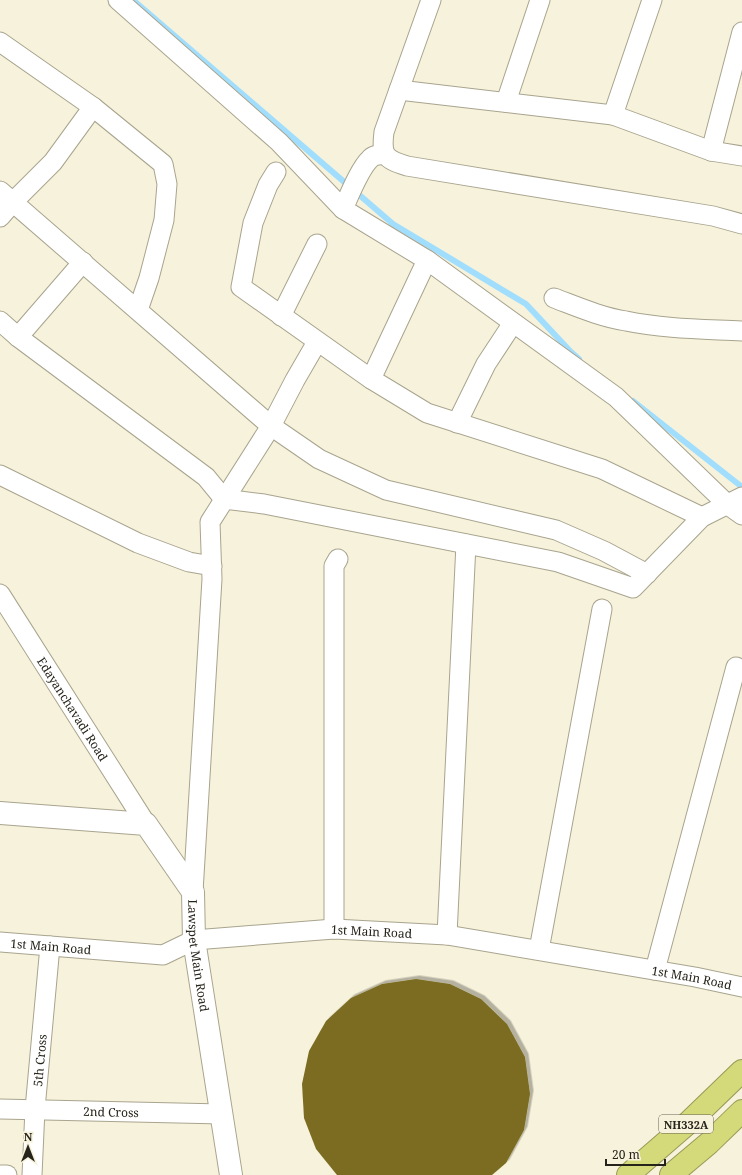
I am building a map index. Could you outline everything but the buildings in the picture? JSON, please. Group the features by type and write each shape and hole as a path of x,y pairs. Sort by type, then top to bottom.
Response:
{"highway":[{"name":"NH332A","path":"628,1175 687,1124 742,1071"},
{"name":"NH332A","path":"671,1175 709,1143 742,1111"}],"street":[{"path":"0,320 18,337 206,476 224,499 264,504 558,562 633,588 702,517 738,503 616,397 427,260 343,209 279,142 118,0"},
{"path":"431,0 384,132 382,145 384,154 391,161 407,166 713,216 742,224"},
{"path":"506,102 540,0"},
{"path":"613,115 652,0"},
{"path":"711,151 742,32"},
{"path":"0,42 93,107 163,164 168,184 164,220 149,278 138,310"},
{"path":"399,90 613,115 711,151 742,156"},
{"path":"0,217 6,196 53,162 93,107"},
{"path":"343,209 359,176 370,158 376,155 384,154"},
{"path":"276,172 268,185 253,223 241,287 371,379 427,414 602,469 702,517"},
{"path":"6,196 271,426 319,459 386,490 556,530 604,551 647,574"},
{"path":"281,316 317,244"},
{"path":"371,379 427,260"},
{"path":"18,337 83,262"},
{"path":"554,298 597,314 626,321 664,327 742,331"},
{"path":"457,423 486,364 513,323"},
{"path":"193,892 212,580 210,522 271,426 294,380 317,342"},
{"path":"0,474 138,543 189,562 212,566"},
{"path":"447,935 466,544"},
{"path":"334,929 334,566 338,559"},
{"name":"Edayanchavadi Road","path":"0,594 146,824"},
{"path":"539,950 602,609"},
{"path":"656,970 736,667"},
{"path":"0,813 146,824"},
{"name":"Lawspet Main Road","path":"146,824 193,892 194,940 231,1175"},
{"name":"1st Main Road","path":"0,942 163,955 194,940 334,929 447,935 742,986"},
{"name":"5th Cross","path":"32,1175 35,1109 50,946"},
{"name":"2nd Cross","path":"0,1108 222,1114"},
{"path":"0,1175 7,1175"}],"waterway":[{"path":"133,0 393,224 526,304 579,359"},
{"path":"633,401 742,487"}]}
